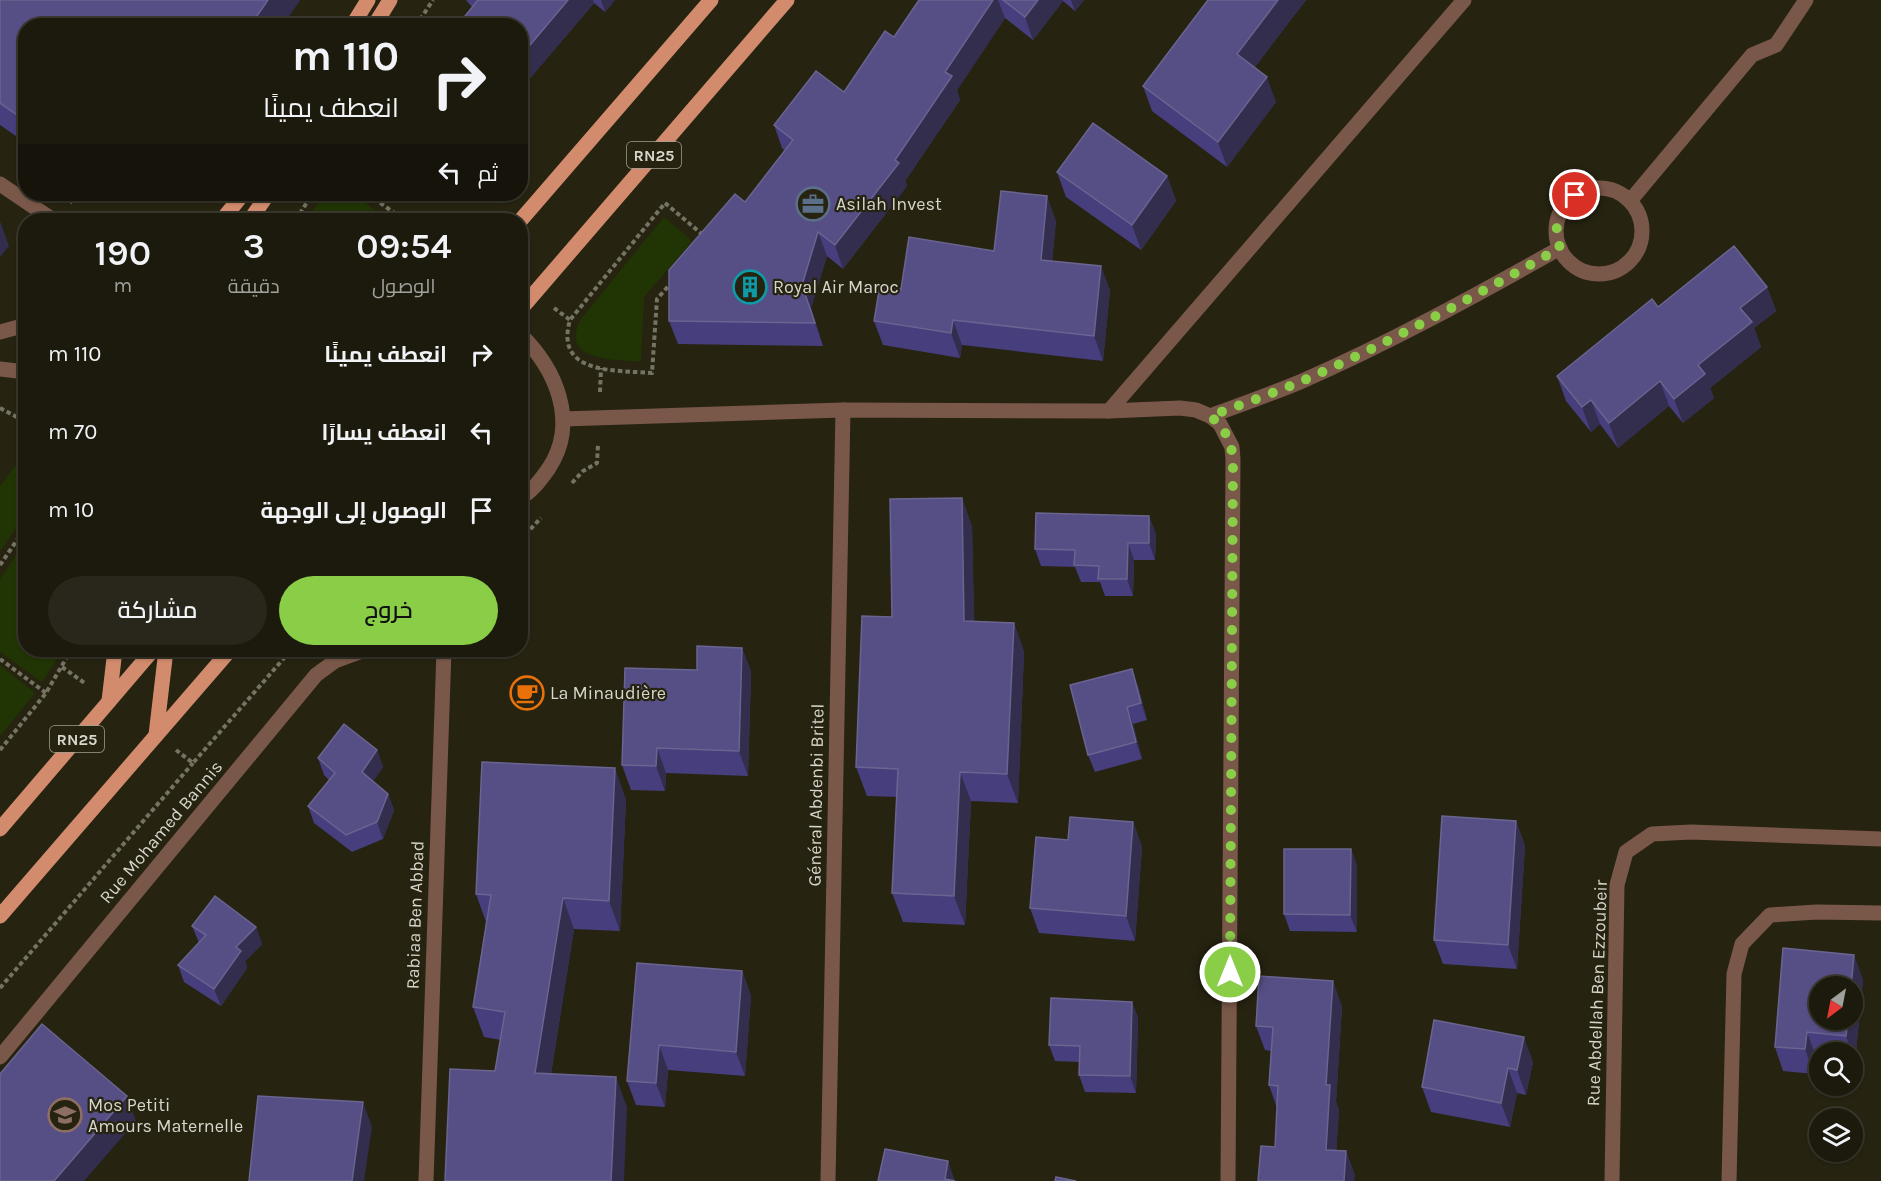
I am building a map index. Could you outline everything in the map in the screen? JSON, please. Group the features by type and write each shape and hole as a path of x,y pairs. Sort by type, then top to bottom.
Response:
{"main road":[{"path":"357,18 368,0"},
{"path":"379,18 390,0"},
{"path":"527,213 711,0"},
{"name":"RN25","path":"528,301 787,0"},
{"path":"228,213 237,201"},
{"path":"109,701 114,657"},
{"name":"RN25","path":"0,829 147,657"},
{"path":"156,735 165,657"},
{"path":"0,916 224,657"}],"street":[{"path":"1109,411 1464,0"},
{"path":"1630,201 1752,55 1776,45 1806,0"},
{"path":"0,184 18,194"},
{"path":"1604,188 1618,192 1630,201 1639,213 1643,228 1641,243 1634,256 1624,267 1610,273 1595,274 1580,269 1568,260 1560,248 1556,234 1558,218 1564,205 1575,195 1589,189 1604,188"},
{"path":"31,201 53,213"},
{"path":"1210,416 1299,382 1388,341 1560,248"},
{"path":"0,332 18,327"},
{"path":"528,344 543,362 554,381 561,400 563,419 561,441 553,461 541,479 528,491"},
{"path":"0,369 18,371"},
{"path":"563,419 843,410 1109,411 1180,408 1196,410 1210,416 1220,424 1232,447 1233,459 1228,1181"},
{"name":"Général Abdenbi Britel","path":"828,1181 843,410"},
{"name":"Rue Mohamed Bannis","path":"0,1057 316,675 335,662 348,657"},
{"name":"Rabiaa Ben Abbad","path":"426,1181 443,657"},
{"name":"Rue Abdellah Ben Ezzoubeir","path":"1612,1181 1617,885 1626,852 1652,834 1691,832 1881,839"},
{"path":"1729,1181 1734,974 1742,944 1770,915 1817,912 1881,913"}],"path":[{"path":"422,18 433,0"},
{"path":"61,213 71,201"},
{"path":"378,201 394,213"},
{"path":"665,203 709,240 657,299 652,372 601,368 579,361 571,352 567,341 570,320 665,203"},
{"path":"0,408 18,418"},
{"path":"0,565 18,539"},
{"path":"0,750 46,693 67,657"},
{"path":"0,988 285,657"},
{"path":"0,659 46,693"},
{"path":"156,735 193,763"}],"green space":[{"path":"319,201 363,201 378,213 312,213"},
{"path":"664,217 692,241 644,297 641,362 593,356 583,351 577,343 576,333 581,319"},
{"path":"18,462 18,526 0,551 0,486"},
{"path":"18,552 18,657 58,657 42,682 0,652 0,579"},
{"path":"0,665 35,693 0,736"}],"building":[{"path":"0,0 268,0 256,18 18,18 18,115 0,103"},
{"path":"478,0 568,0 528,48 528,18 463,18"},
{"path":"919,0 993,0 945,72 952,76 895,160 899,163 835,245 818,232 802,285 815,323 669,321 669,270 735,194 745,202 793,140 774,125 816,71 844,92 885,31 894,37"},
{"path":"1003,0 1038,0 1025,17"},
{"path":"1208,0 1278,0 1237,54 1267,77 1218,142 1143,86"},
{"path":"1093,123 1167,176 1132,225 1057,172"},
{"path":"1001,191 1047,196 1041,260 1101,266 1094,336 953,320 951,333 874,321 880,285 901,289 909,237 994,251"},
{"path":"1734,246 1767,287 1740,308 1752,322 1698,365 1705,374 1674,399 1660,381 1609,423 1591,400 1582,407 1557,376 1652,299 1658,307"},
{"path":"962,498 964,621 1014,623 1007,774 960,772 954,896 892,893 898,769 856,767 862,616 892,617 890,499"},
{"path":"1036,513 1149,516 1149,543 1128,543 1127,579 1098,579 1099,566 1074,565 1075,550 1035,549"},
{"path":"697,646 742,648 739,751 657,748 656,766 622,765 625,668 697,670"},
{"path":"1132,669 1141,703 1127,707 1136,742 1088,755 1070,685"},
{"path":"344,724 377,750 362,772 388,794 377,822 346,835 308,806 335,773 318,758"},
{"path":"482,762 615,768 609,901 563,898 535,1073 616,1077 611,1181 445,1181 450,1069 495,1071 505,1012 473,1007 491,895 476,894"},
{"path":"1442,816 1516,821 1508,945 1434,940"},
{"path":"1070,817 1133,822 1126,916 1030,908 1036,837 1068,840"},
{"path":"1284,849 1351,849 1350,915 1284,914"},
{"path":"215,896 256,927 236,947 241,951 214,989 178,965 206,935 192,926"},
{"path":"1783,948 1854,955 1852,976 1809,976 1809,1030 1847,1030 1846,1036 1807,1032 1805,1049 1775,1047"},
{"path":"637,963 742,971 736,1052 659,1045 656,1083 627,1081"},
{"path":"1259,976 1333,981 1326,1085 1330,1085 1326,1150 1346,1151 1344,1181 1258,1181 1261,1146 1275,1147 1278,1086 1269,1085 1273,1027 1256,1026"},
{"path":"1051,998 1132,1002 1130,1076 1079,1075 1080,1046 1049,1045"},
{"path":"1434,1020 1524,1037 1517,1070 1508,1068 1501,1103 1422,1087"},
{"name":"Mos Petiti Amours Maternelle","path":"42,1024 127,1096 54,1181 0,1181 0,1074"},
{"path":"258,1096 363,1102 352,1181 249,1181"},
{"path":"885,1149 948,1161 945,1179 955,1181 878,1181"},
{"path":"1056,1177 1076,1181 1055,1181"}],"place":[{"name":"Asilah Invest","path":"813,204"},
{"name":"Royal Air Maroc","path":"750,287"},
{"name":"La Minaudière","path":"527,693"},
{"name":"Mos Petiti Amours Maternelle","path":"65,1115"}],"route":[{"path":"1230,972 1233,459 1232,447 1227,435 1220,424 1210,416 1299,382 1388,341 1560,248 1556,234 1558,218 1564,205 1575,195"}]}
